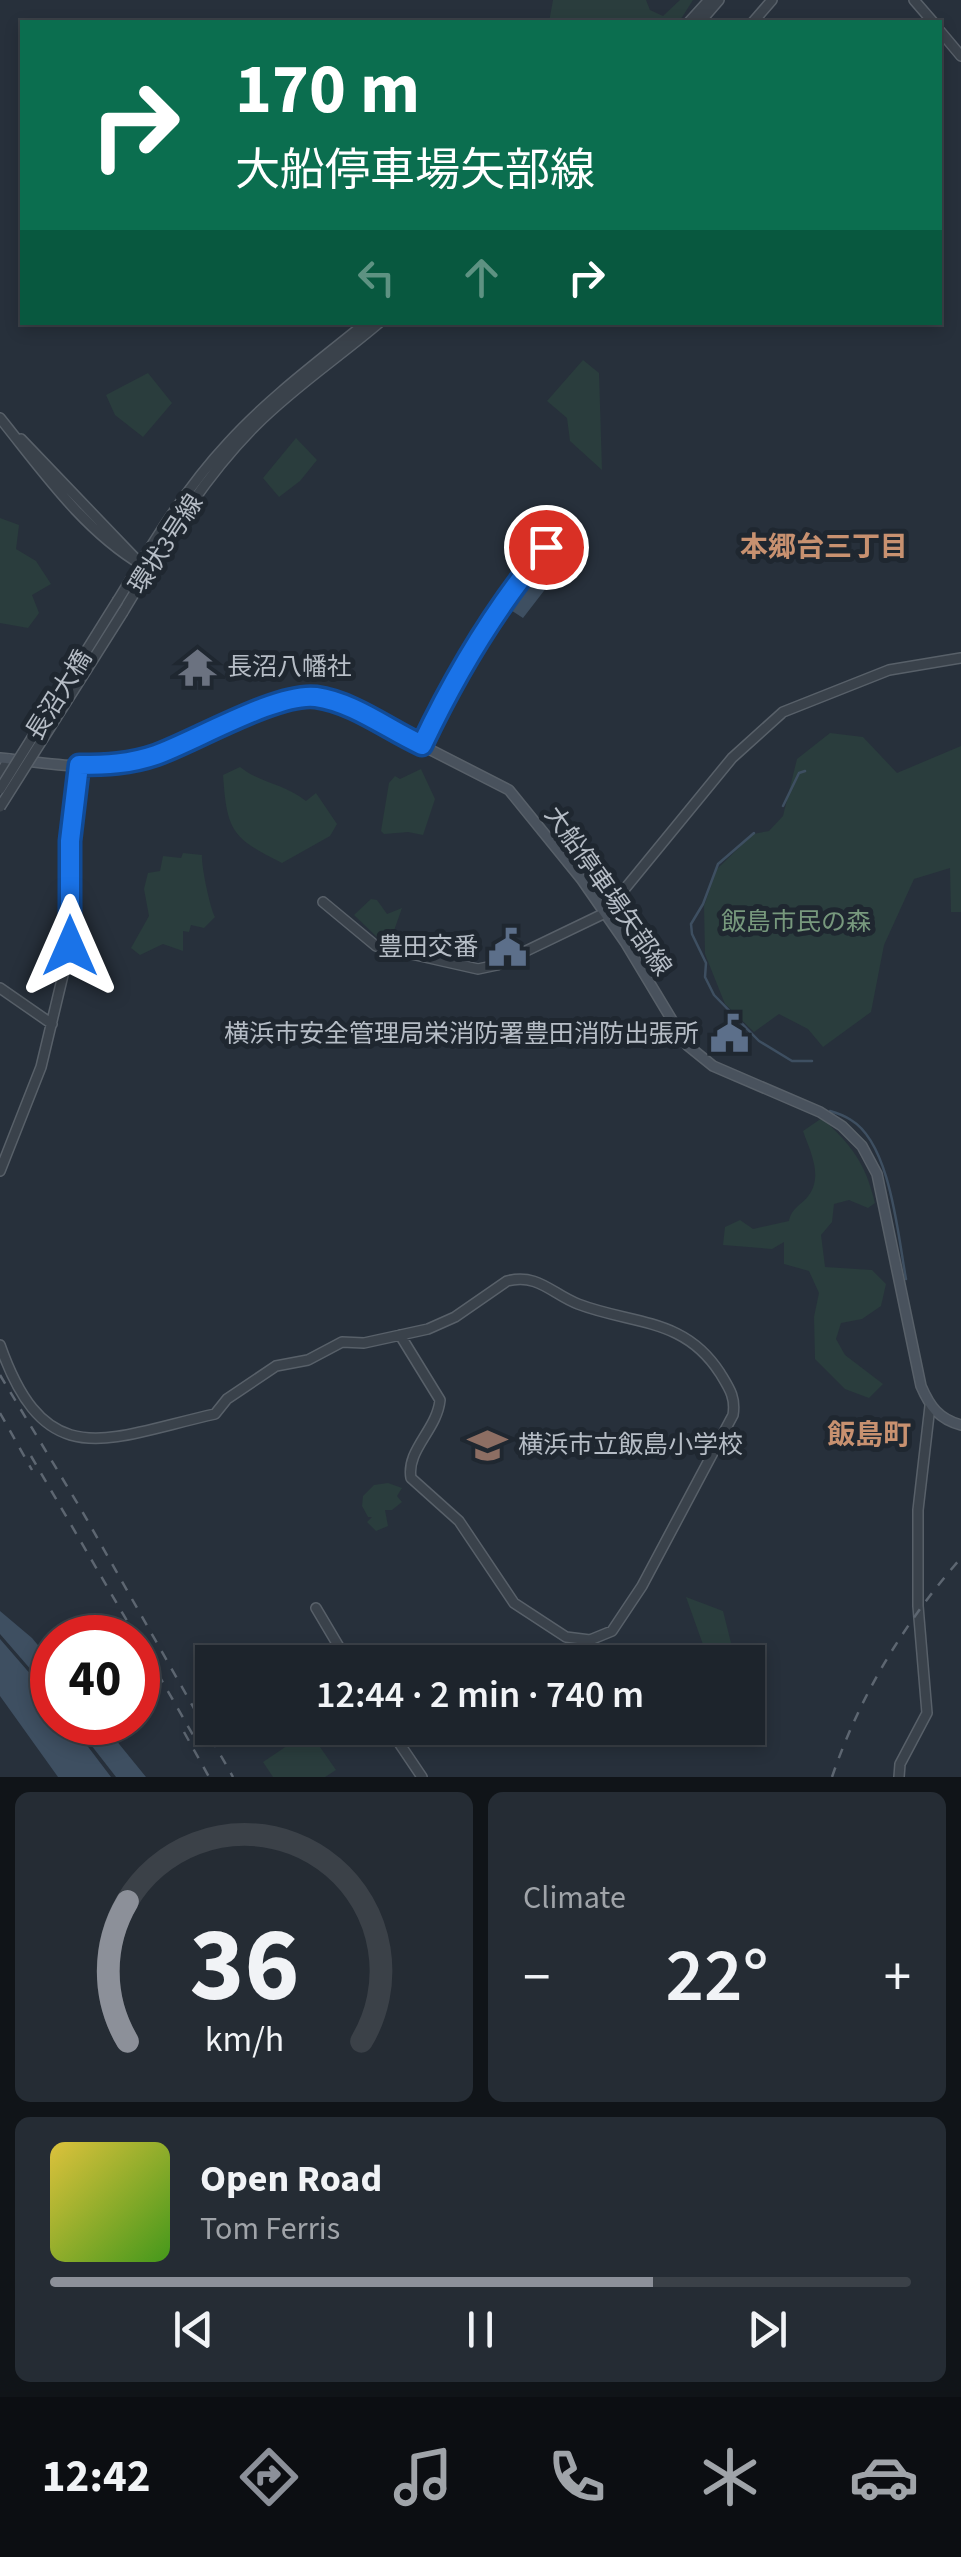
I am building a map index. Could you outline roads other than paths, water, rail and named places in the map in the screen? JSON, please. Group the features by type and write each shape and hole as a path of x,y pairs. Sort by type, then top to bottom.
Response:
{"main road":[{"name":"大船停車場矢部線","path":"5,759 79,765 128,763 306,696 341,704 509,790 605,913 678,1032 698,1056 823,1114 862,1146 877,1174 920,1381 930,1406"},
{"path":"930,1406 961,1426"}],"street":[{"path":"691,20 708,0"},
{"path":"702,20 719,0"},
{"path":"755,20 772,0"},
{"path":"914,0 931,20"},
{"path":"942,32 961,56"},
{"name":"環状3号線","path":"0,807 122,612 181,501 225,446 267,405 362,325"},
{"name":"環状3号線","path":"118,600 252,428 376,325"},
{"path":"0,418 26,455 105,540 144,567"},
{"path":"422,745 506,594 546,547"},
{"name":"長沼大橋","path":"0,789 118,600"},
{"path":"324,902 376,946 478,969 498,965 605,913 732,758 783,712 889,670 961,658"},
{"path":"0,774 5,759"},
{"path":"0,1171 41,1067 71,938 70,841 79,765"},
{"path":"0,988 52,1024"},
{"path":"0,1345 18,1390 34,1412 57,1432 94,1441 215,1414 227,1399 276,1366 308,1360 342,1342 364,1343 448,1321 508,1281 531,1279 581,1305 672,1330 695,1343 712,1362 735,1402 733,1415 660,1555 612,1632 590,1640 566,1638 514,1602 459,1522 411,1478 410,1462 434,1425 440,1400 400,1335"},
{"path":"899,1777 900,1764 927,1713 918,1596 918,1497 930,1406"},
{"path":"316,1608 338,1645"},
{"path":"400,1745 422,1777"}],"water":[{"path":"545,558 565,573 555,586 550,583 523,618 506,607"},
{"path":"0,1611 30,1636 30,1669 0,1634"},
{"path":"0,1639 30,1674 30,1738 0,1696"},
{"path":"35,1745 87,1745 111,1777 58,1777"},
{"path":"91,1745 120,1745 146,1777 116,1777"}],"waterway":[{"path":"783,806 799,773 805,771"},
{"path":"754,833 718,864 691,924 692,934 706,963 705,977 714,995 759,1041 792,1061 812,1061"},
{"path":"830,1111 851,1120 865,1132 875,1149 896,1217 906,1279"}],"railway":[{"path":"0,1375 233,1777"},
{"path":"0,1413 32,1470"},
{"path":"31,1456 124,1615"},
{"path":"832,1777 856,1717 886,1661 961,1558"},
{"path":"160,1677 195,1739"},
{"path":"184,1732 209,1777"}],"place":[{"name":"長沼八幡社","path":"197,667"},
{"name":"豊田交番","path":"508,947"},
{"name":"横浜市安全管理局栄消防署豊田消防出張所","path":"729,1034"},
{"name":"横浜市立飯島小学校","path":"488,1445"}],"district":[{"name":"本郷台三丁目","path":"824,547"},
{"name":"飯島町","path":"869,1435"}],"park label":[{"name":"飯島市民の森","path":"796,922"}]}
